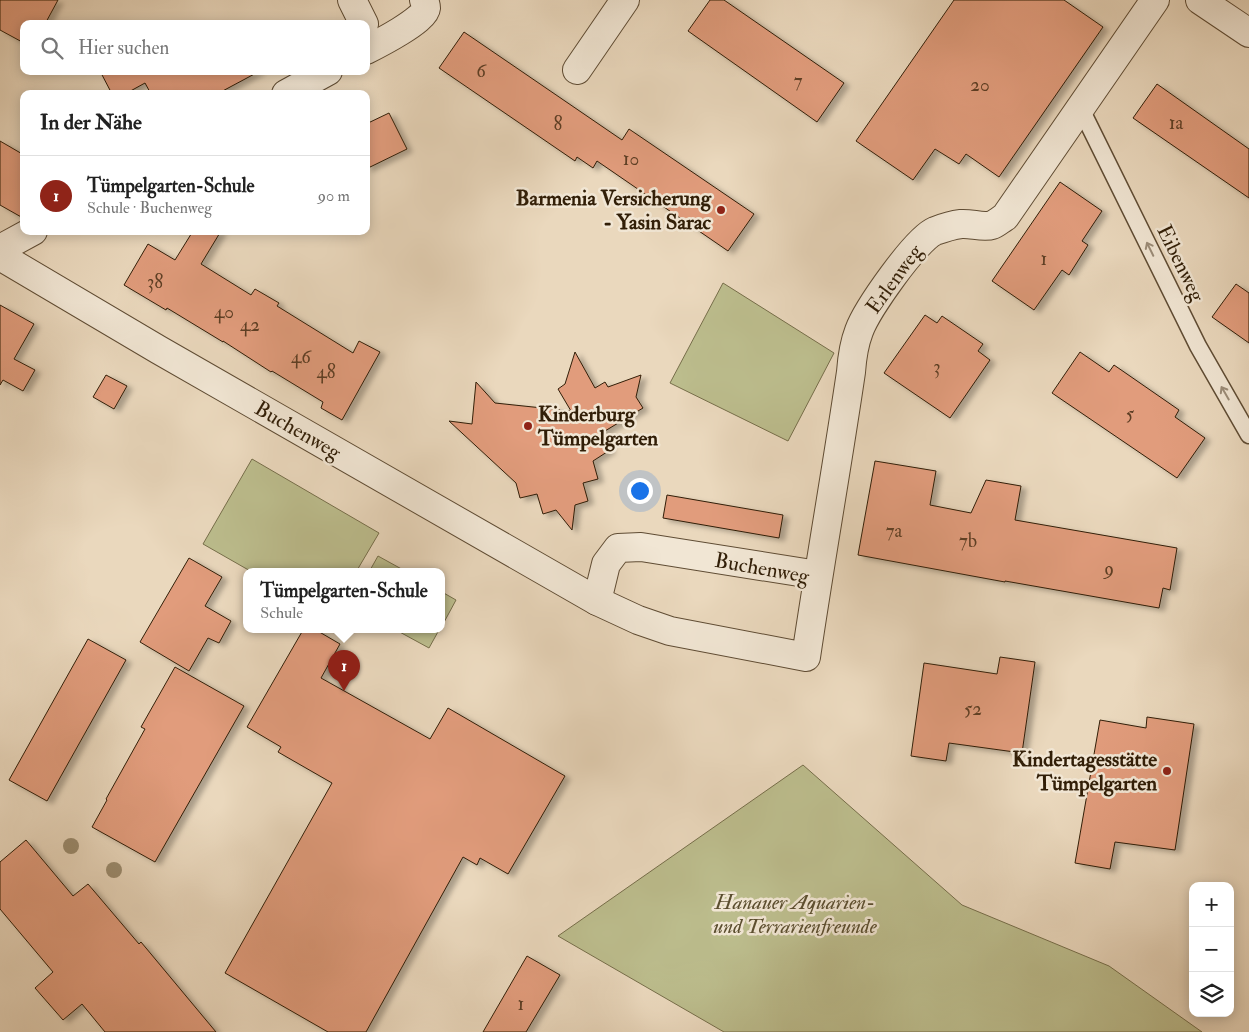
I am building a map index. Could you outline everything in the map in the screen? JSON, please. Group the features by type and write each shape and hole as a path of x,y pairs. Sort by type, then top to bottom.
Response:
{"street":[{"path":"352,0 360,20"},
{"path":"577,70 625,0"},
{"name":"Erlenweg","path":"818,575 835,481 852,357 859,331 870,310 884,288 928,235 961,224 992,225 1005,217 1155,0"},
{"path":"1200,0 1249,33"},
{"path":"370,36 420,11"},
{"path":"293,90 321,75"},
{"path":"0,249 26,235"},
{"name":"Buchenweg","path":"0,256 159,350 597,601 638,620 670,631 806,657 818,575 640,547 618,548 606,564 597,601"}],"lane":[{"name":"Eibenweg","path":"1080,107 1198,346 1249,436"}],"green space":[{"path":"723,283 834,353 788,441 670,383"},
{"path":"252,459 379,533 358,568 245,568 203,544"},
{"path":"378,556 400,568 371,568"},
{"path":"445,594 456,600 445,620"},
{"path":"402,633 437,633 429,648"},
{"name":"Hanauer Aquarien- und Terrarienfreunde","path":"803,765 962,905 1109,966 1202,1032 724,1032 558,936"}],"building":[{"path":"0,0 58,0 47,20 20,20 20,41 0,30"},
{"path":"710,0 724,0 844,83 817,122 688,31"},
{"path":"954,0 1064,0 1103,27 999,177 966,154 959,164 935,149 913,180 856,141"},
{"path":"464,32 622,140 629,129 754,214 728,251 597,161 593,168 577,157 575,161 439,68"},
{"path":"102,75 253,75 224,90 149,90 145,83 132,90 110,90"},
{"path":"1157,84 1249,149 1249,198 1133,118"},
{"path":"389,113 407,149 370,167 370,122"},
{"path":"0,141 20,153 20,216 0,205"},
{"path":"1060,182 1102,211 1082,241 1088,245 1069,275 1062,270 1034,310 992,281"},
{"path":"191,235 219,235 201,264 251,295 255,289 279,303 277,306 353,353 359,341 380,352 342,420 321,408 323,402 167,308 166,310 124,285 148,244 175,260"},
{"path":"1236,284 1249,293 1249,343 1212,317"},
{"path":"0,305 34,324 14,359 35,370 23,391 3,380 0,385"},
{"path":"925,315 937,323 942,316 983,344 978,351 990,360 950,418 884,373"},
{"path":"575,352 595,388 605,382 608,387 641,375 636,397 643,408 600,434 610,450 593,461 598,479 583,483 588,501 575,505 572,530 556,510 543,514 537,494 520,498 516,483 449,421 472,424 476,382 495,403 571,411 558,389 565,384"},
{"path":"1080,352 1109,372 1114,365 1179,410 1175,417 1205,438 1177,478 1052,393"},
{"path":"106,375 127,386 114,409 93,397"},
{"path":"875,461 936,471 930,505 971,513 986,480 1021,486 1015,520 1177,548 1170,590 1163,588 1159,608 858,555"},
{"path":"667,495 783,515 779,538 663,518"},
{"path":"189,558 222,577 205,606 231,621 219,643 208,638 189,671 140,642"},
{"path":"301,633 321,633 340,644 321,678 430,739 448,708 565,776 508,874 480,858 477,865 463,857 366,1032 328,1032 225,973 332,783 278,752 281,747 247,727"},
{"path":"88,639 126,660 47,801 9,780"},
{"path":"1000,657 1035,662 1022,753 949,743 946,761 911,756 924,663 997,674"},
{"path":"175,667 244,706 155,862 92,827 145,729 141,727"},
{"path":"1147,717 1194,724 1175,850 1115,842 1110,869 1075,863 1100,720 1146,728"},
{"path":"26,840 73,896 88,884 139,944 141,942 216,1032 105,1032 82,1004 63,1020 35,988 53,972 0,909 0,862"},
{"path":"527,956 560,975 526,1032 483,1032"}],"place":[{"name":"Barmenia Versicherung - Yasin Sarac","path":"721,210"},
{"name":"Kinderburg Tümpelgarten","path":"528,426"},
{"name":"Tümpelgarten-Schule","path":"344,691"},
{"name":"Kindertagesstätte Tümpelgarten","path":"1167,771"}]}
